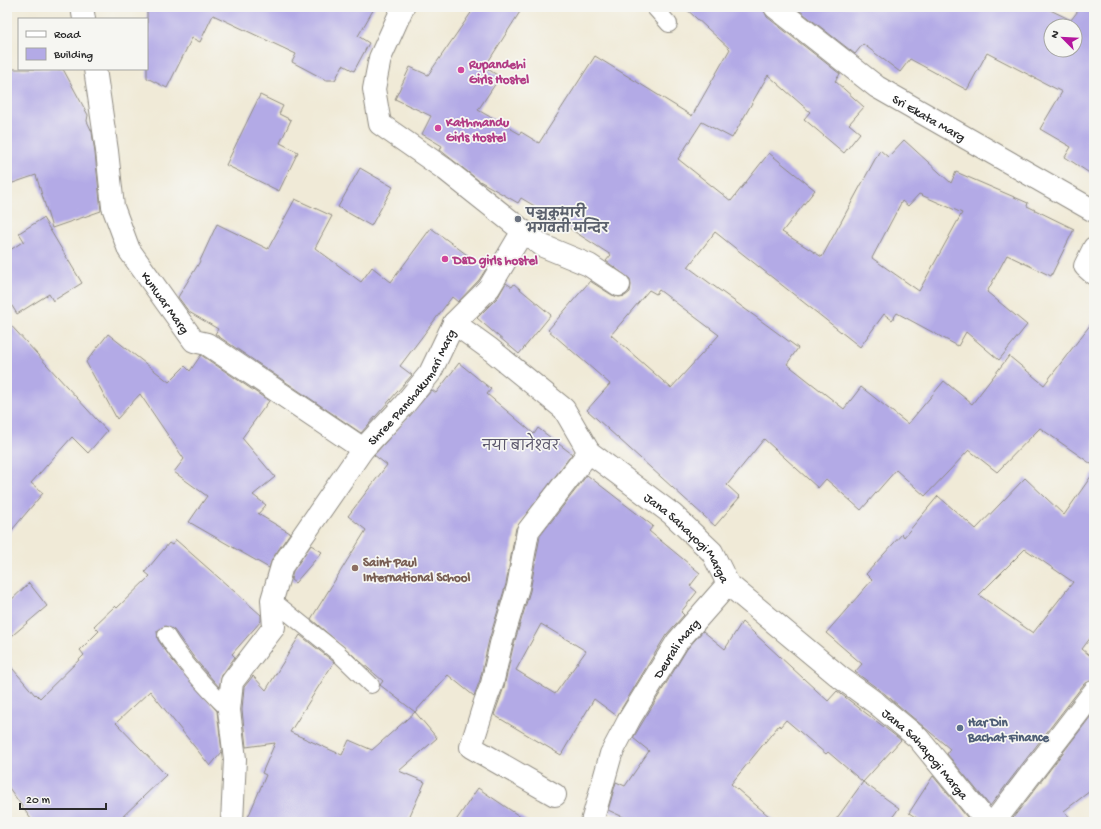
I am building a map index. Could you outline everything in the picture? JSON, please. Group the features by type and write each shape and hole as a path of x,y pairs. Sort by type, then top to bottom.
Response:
{"street":[{"path":"82,7 84,18"},
{"path":"403,7 380,58 374,90 380,124 446,170 543,246 589,265 619,285"},
{"name":"Sri Ekata Marg","path":"775,7 877,87 1094,211"},
{"name":"Kunwar Marg","path":"95,70 107,151 113,207 128,250 194,341 207,344 363,449"},
{"name":"Shree Panchakumari Marg","path":"232,822 234,759 229,710 232,682 274,627 272,600 282,566 363,449 404,405 430,373 454,323 489,288 523,231"},
{"path":"1094,248 1084,266 1094,274"},
{"name":"Jana Sahayogi Marga","path":"454,323 490,349 564,409 589,452 672,514 712,552 728,584 841,678 878,704 918,738 987,822"},
{"path":"555,795 471,748 492,684 501,644 518,587 528,531 589,452"},
{"name":"Deurali Marg","path":"592,822 611,754 630,718 676,642 728,584"},
{"path":"994,822 1094,692"}],"lane":[{"path":"654,7 669,24"},
{"path":"272,600 338,653 371,685"},
{"path":"166,636 181,659 195,676 229,710"}],"building":[{"path":"147,7 375,7 358,36 369,43 354,71 343,65 335,80 326,80 292,62 296,54 213,15 200,42 192,38 167,88 147,78"},
{"path":"475,7 523,7 488,62 491,64 488,69 500,77 478,110 539,143 595,56 692,116 730,49 684,7 763,7 767,17 840,74 835,81 864,107 849,124 860,133 844,153 804,119 810,112 768,75 732,138 702,122 678,159 731,201 769,153 815,190 782,232 822,257 880,150 888,157 904,140 951,183 956,172 1028,203 1027,206 1074,229 1051,276 1007,255 987,292 1027,325 999,360 966,332 958,346 897,313 892,320 884,314 860,347 715,232 688,267 798,348 787,364 844,409 861,387 908,424 944,381 972,404 1009,356 1044,385 1094,320 1094,466 1040,428 997,472 969,450 925,496 896,470 861,510 826,479 818,488 764,439 727,485 740,497 715,526 587,410 610,384 548,330 590,281 612,295 619,297 625,296 630,292 630,279 606,261 611,255 564,225 565,224 521,198 518,203 478,180 440,150 442,146 422,134 431,116 395,99 410,67 428,75","holes":["919,194 962,213 919,291 872,258 902,201 908,206","649,290 656,294 659,290 719,335 671,388 611,335"]},
{"path":"795,7 1044,7 1067,18 1043,18 1043,58 1083,58 1083,18 1073,18 1081,7 1094,7 1094,176 1065,157 1071,147 1040,129 1062,92 987,53 967,90 910,59 900,72 863,44 855,54"},
{"path":"7,69 64,70 88,115 87,121 92,132 95,153 101,211 52,228 36,175 7,185"},
{"path":"260,95 283,106 279,114 291,120 280,143 298,152 279,191 226,165"},
{"path":"360,168 393,187 371,226 338,207"},
{"path":"295,199 332,216 315,248 361,282 372,267 391,282 431,228 486,269 479,280 458,302 452,297 400,366 412,375 361,433 215,334 218,329 189,312 178,297 199,263 217,224 268,249"},
{"path":"43,218 82,283 53,301 49,294 17,314 7,298 7,252 24,241 19,233"},
{"path":"506,283 512,287 514,284 551,315 519,354 477,318 498,297"},
{"path":"7,321 107,431 88,453 72,437 31,483 43,493 7,536"},
{"path":"108,334 169,382 185,366 190,371 201,355 269,401 242,438 275,477 253,495 266,505 258,514 290,533 272,559 269,568 189,522 207,496 174,472 184,459 140,394 117,419 86,362"},
{"path":"459,363 491,389 487,394 534,434 538,428 572,454 516,528 506,584 489,640 480,680 474,696 448,675 415,712 380,685 383,681 311,619 366,530 348,516 387,465 374,455 432,390 436,393"},
{"path":"1094,472 1094,633 1082,649 1094,659 1094,680 1084,684 990,806 947,754 950,749 885,694 855,672 862,664 826,633 872,580 866,574 902,534 904,537 938,496 976,529 1025,478 1064,515","holes":["1025,549 1073,582 1033,633 979,595"]},
{"path":"587,475 653,526 649,531 700,573 690,586 697,592 681,612 684,615 666,635 617,716 594,699 561,755 494,715 504,687 513,647 530,591 540,536","holes":["541,624 586,651 555,694 516,670"]},
{"path":"176,540 261,615 261,621 232,654 235,657 222,675 219,687 195,659 174,630 165,626 157,631 158,640 173,661 217,711 222,752 210,766 150,691 116,723 166,775 117,822 33,822 7,785 7,662 35,695 36,694 40,698 84,655 80,650 99,631 94,626 115,606 117,608 150,576 145,572 169,543 172,545"},
{"path":"311,545 322,552 295,583 291,580 293,571"},
{"path":"29,583 47,606 7,640 7,604"},
{"path":"742,622 828,701 837,691 901,740 863,782 828,752 826,754 786,720 780,727 779,725 731,784 776,822 634,822 608,810 616,782 625,786 649,751 633,738 687,649 703,631 725,649"},
{"path":"300,635 334,662 290,732 342,755 349,740 372,750 415,712 437,738 399,771 425,782 407,822 246,822 266,775 262,773 275,743 246,747 242,710 244,687 253,676 266,690"},
{"path":"1094,712 1094,788 1064,811 1074,822 1010,822"},
{"path":"933,776 971,822 923,822 909,813"},
{"path":"863,782 899,808 889,822 834,822"},
{"path":"478,788 528,822 455,822"}],"place":[{"name":"Rupandehi Girls Hostel","path":"461,70"},
{"name":"Kathmandu Girls Hostel","path":"438,128"},
{"name":"पञ्चकुमारी भगवती मन्दिर","path":"518,219"},
{"name":"D&D girls hostel","path":"445,259"},
{"name":"Saint Paul International School","path":"355,568"},
{"name":"Har Din Bachat Finance","path":"960,728"}],"district":[{"name":"नया बानेश्वर","path":"521,445"}]}
